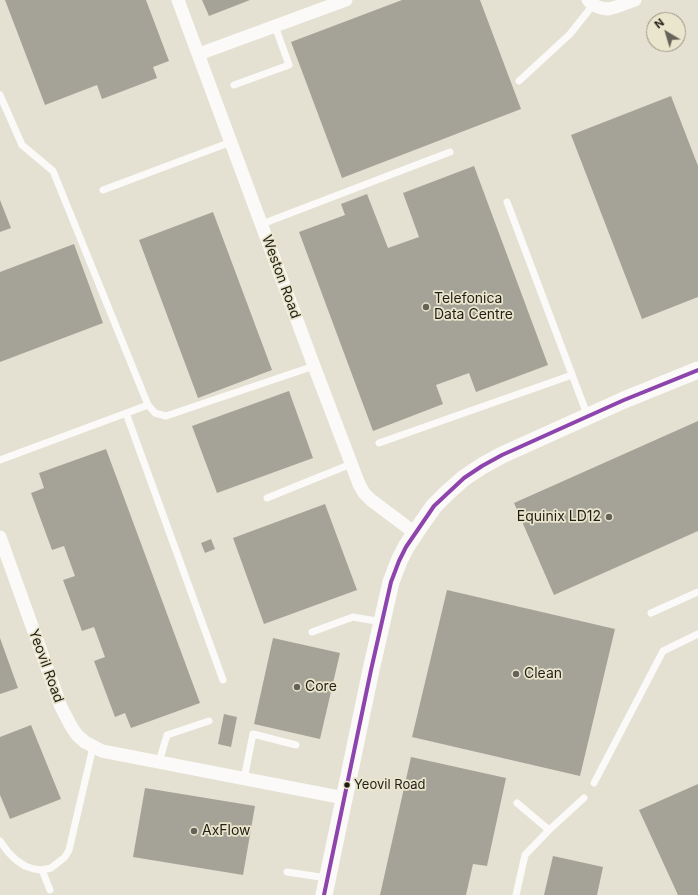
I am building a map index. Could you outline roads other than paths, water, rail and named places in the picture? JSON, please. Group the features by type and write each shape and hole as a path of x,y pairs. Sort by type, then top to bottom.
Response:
{"street":[{"name":"Weston Road","path":"178,0 359,484 364,493 371,500 415,533"},
{"path":"199,54 346,0"},
{"path":"590,3 601,8 608,9 635,0"},
{"path":"324,895 391,582 399,561 415,533 434,506 464,478 482,466 624,400 698,370"},
{"name":"Yeovil Road","path":"0,537 61,707 77,735 85,742 102,751 344,798"}],"lane":[{"path":"519,82 570,34 590,3"},
{"path":"234,85 289,65 275,26"},
{"path":"0,95 22,145 54,171 148,405 155,413 166,416 314,366"},
{"path":"103,190 231,142"},
{"path":"262,224 450,152"},
{"path":"508,202 588,417"},
{"path":"379,444 572,375"},
{"path":"0,460 148,405"},
{"path":"126,413 223,680"},
{"path":"267,498 351,464"},
{"path":"651,613 698,592"},
{"path":"312,632 353,617 382,622"},
{"path":"594,782 663,651 698,634"},
{"path":"159,762 167,736 210,721"},
{"path":"244,779 253,734 296,745"},
{"path":"0,841 8,852 25,866 34,869 42,870 51,868 65,857 69,850 93,747"},
{"path":"516,895 525,856 549,830 584,798"},
{"path":"517,803 549,830"},
{"path":"42,870 50,890"},
{"path":"287,872 328,878"}],"place":[{"name":"Telefonica Data Centre","path":"426,307"},
{"name":"Equinix LD12","path":"609,517"},
{"name":"Clean","path":"516,674"},
{"name":"Core","path":"297,687"},
{"name":"Yeovil Road","path":"347,785"},
{"name":"AxFlow","path":"194,831"}]}
